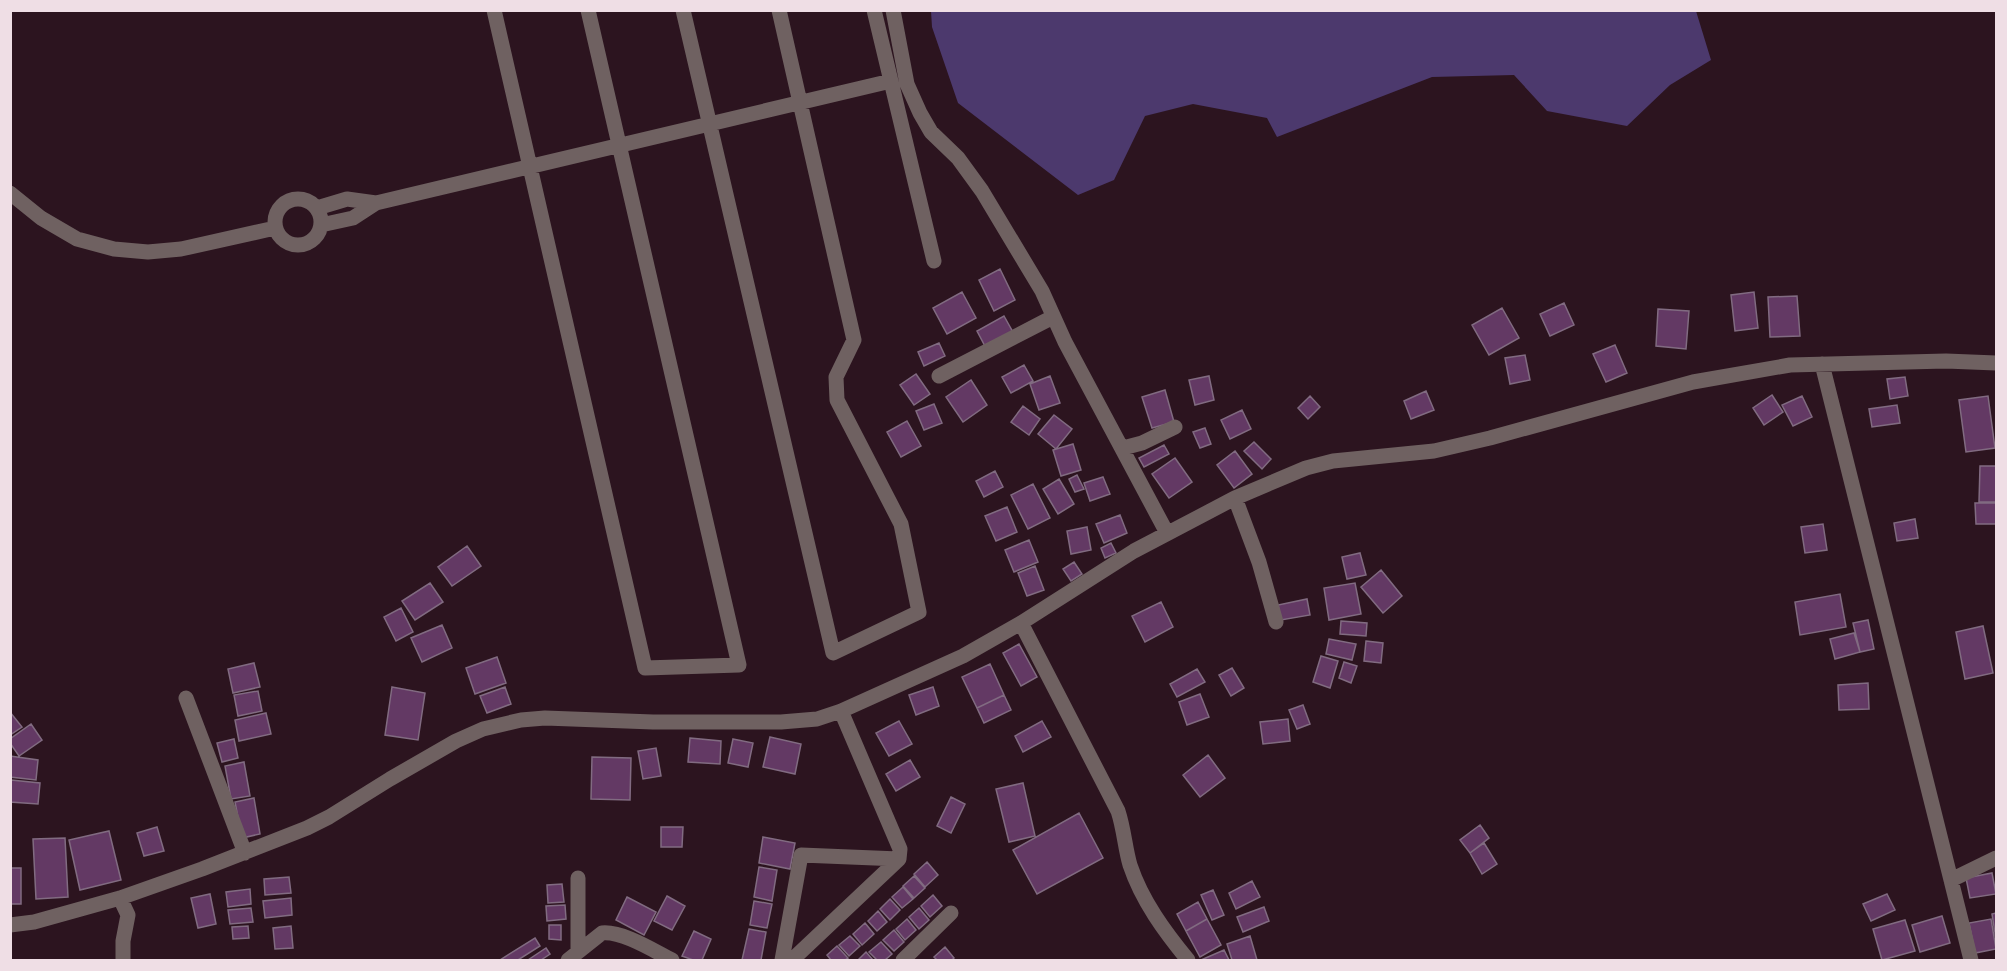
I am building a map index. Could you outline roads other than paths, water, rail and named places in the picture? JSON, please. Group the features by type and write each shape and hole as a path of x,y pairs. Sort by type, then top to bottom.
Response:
{"street":[{"path":"494,10 645,668 739,665 588,10"},
{"path":"683,10 833,653 919,612 901,524 837,400 836,377 854,340 779,10"},
{"path":"874,10 934,261"},
{"path":"893,10 907,84 920,113 931,132 958,158 982,191 1042,291 1080,372 1167,533"},
{"path":"317,208 347,199 375,203 891,81"},
{"path":"10,193 41,218 77,238 114,249 148,252 181,249 275,228"},
{"path":"294,198 307,200 317,208 321,216 319,232 314,239 305,244 295,245 282,240 275,228 275,215 282,204 294,198"},
{"path":"321,225 353,218 375,203"},
{"path":"939,376 1053,318"},
{"path":"10,926 34,922 120,898 307,828 456,741 483,729 521,720 545,718 653,722 781,722 817,719 841,711 963,656 1022,623 1134,551 1235,498 1306,468 1334,461 1434,451 1490,438 1693,382 1791,365 1946,361 1996,363"},
{"path":"1822,364 1971,960"},
{"path":"1123,448 1142,443 1174,427"},
{"path":"1235,498 1259,562 1276,622"},
{"path":"1022,623 1118,811 1129,862 1139,888 1166,933 1188,960"},
{"path":"186,698 244,853"},
{"path":"792,960 899,859 900,849 841,711"},
{"path":"782,960 801,855 899,859"},
{"path":"1951,880 1996,858"},
{"path":"573,956 578,878"},
{"path":"120,898 128,915 123,941 123,960"},
{"path":"903,960 951,913"},
{"path":"573,956 602,933 614,933 672,960"}]}
